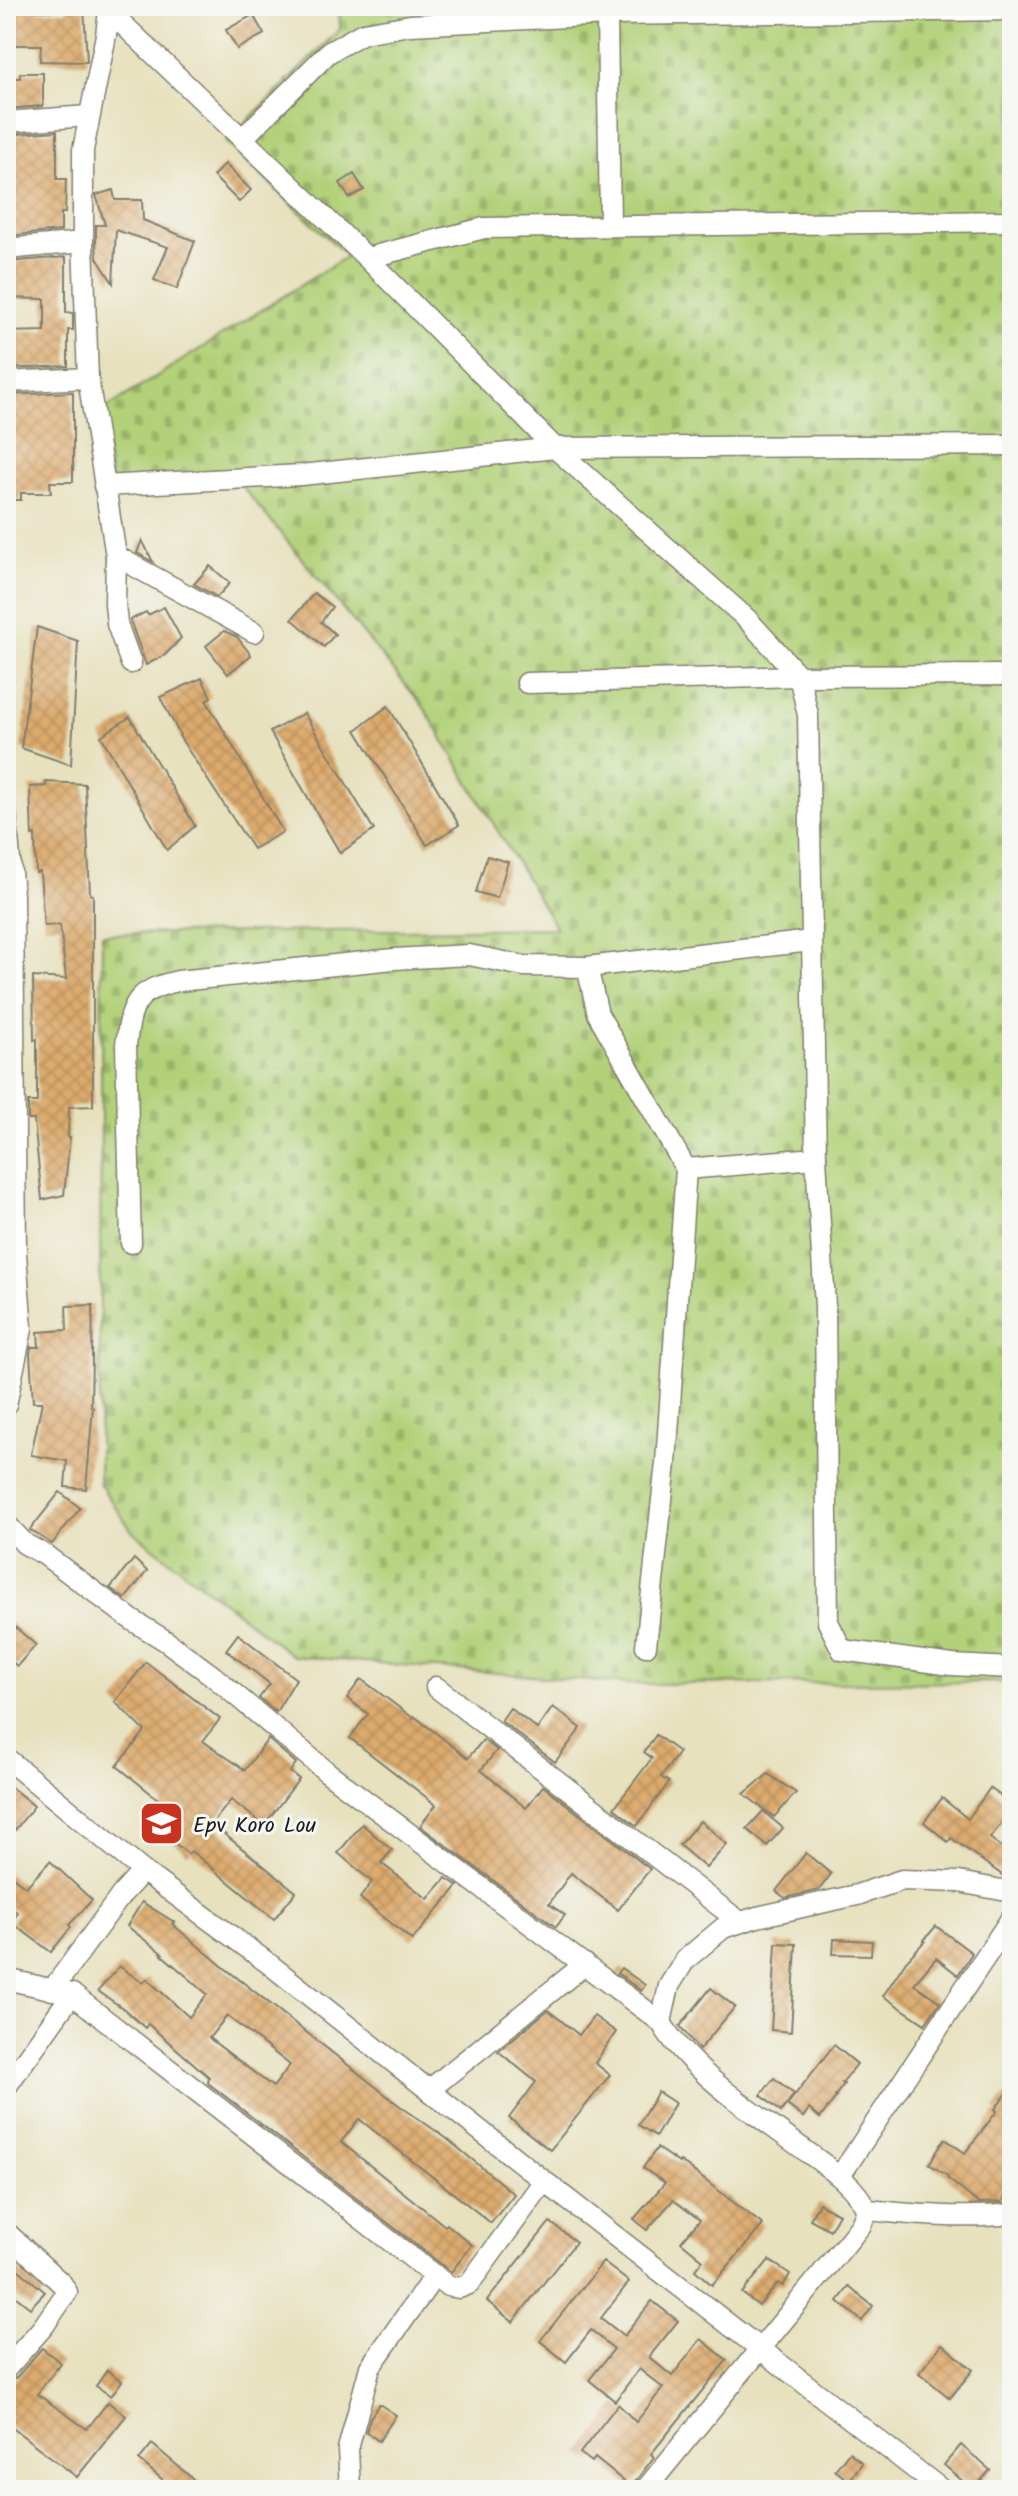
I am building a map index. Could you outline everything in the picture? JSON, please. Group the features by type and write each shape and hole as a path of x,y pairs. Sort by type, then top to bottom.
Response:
{"street":[{"path":"108,8 88,116 82,174 83,242 88,378 116,556 117,624 131,663"},
{"path":"108,8 367,258 555,448 747,619 799,676 808,715 816,1158 825,1306 828,1622 842,1650 952,1665 1012,1668"},
{"path":"243,138 328,53 363,33 410,25 607,15 1012,10"},
{"path":"607,15 610,226"},
{"path":"6,122 88,116"},
{"path":"367,258 484,228 1012,221"},
{"path":"6,249 83,242"},
{"path":"6,382 88,378"},
{"path":"104,486 301,475 555,448 1012,445"},
{"path":"116,556 254,632"},
{"path":"527,683 799,676 1012,675"},
{"path":"6,812 13,895 11,1251 22,1329 6,1405"},
{"path":"131,1243 126,1045 129,1019 136,1001 155,986 394,959 469,955 524,966 587,967 811,941"},
{"path":"587,967 598,1014 686,1169 666,1463 646,1646"},
{"path":"686,1169 816,1158"},
{"path":"6,1524 25,1544 45,1555 213,1676 327,1772 661,2022 695,2065 840,2176 861,2197 867,2210 861,2225 645,2490"},
{"path":"436,1687 740,1922"},
{"path":"6,1758 143,1871 268,1963 942,2490"},
{"path":"6,2087 122,1894 143,1871"},
{"path":"661,2022 669,1986 685,1960 723,1928 857,1895 902,1880 959,1882 1011,1891"},
{"path":"840,2176 1012,1917"},
{"path":"429,2090 585,1964"},
{"path":"6,1979 62,1992 448,2286 459,2288 469,2284 544,2181"},
{"path":"867,2210 944,2218 1012,2214"},
{"path":"6,2232 67,2292 43,2327 6,2369"},
{"path":"350,2490 348,2449 370,2367 435,2275"}],"green space":[{"path":"339,6 1012,6 1012,1682 628,1684 293,1656 132,1531 99,1483 102,934 556,928 423,706 241,485 112,490 102,411 347,256 226,142 340,29"}],"building":[{"path":"67,6 84,6 87,62 40,61 41,45 6,45 6,19 14,17 19,11 68,11"},
{"path":"253,15 264,34 237,49 226,30"},
{"path":"20,73 43,73 43,106 6,109 6,78 20,78"},
{"path":"57,131 57,179 66,179 61,231 6,236 6,135"},
{"path":"225,164 251,190 239,202 213,176"},
{"path":"354,174 364,190 349,198 340,183"},
{"path":"113,190 115,200 142,200 143,220 195,241 177,289 154,280 168,247 116,230 113,283 97,258 96,225 105,225 96,195"},
{"path":"66,257 66,312 73,313 73,330 68,330 68,366 6,369 6,332 45,331 45,299 6,298 6,262"},
{"path":"73,392 73,482 50,482 51,493 21,493 21,500 6,500 6,395"},
{"path":"142,540 153,562 137,553"},
{"path":"210,566 230,583 217,597 194,584"},
{"path":"314,593 332,607 321,622 335,634 324,647 292,619"},
{"path":"164,607 181,638 165,655 146,665 130,620"},
{"path":"37,627 78,641 71,765 21,748"},
{"path":"224,631 237,637 251,655 228,674 206,646"},
{"path":"202,678 211,697 206,700 283,832 253,849 179,736 160,697"},
{"path":"388,706 459,825 427,845 356,730"},
{"path":"304,713 374,830 340,853 270,732"},
{"path":"130,717 195,826 167,850 101,736"},
{"path":"46,782 85,784 90,894 93,895 93,1106 69,1107 70,1137 64,1195 42,1200 34,1120 28,1120 28,1102 37,1102 33,977 66,979 60,925 44,926 40,872 36,873 35,835 32,836 30,787 46,786"},
{"path":"487,856 508,862 497,898 476,892"},
{"path":"93,1305 93,1407 86,1489 65,1487 67,1461 31,1455 42,1402 33,1402 31,1347 39,1347 38,1332 67,1330 66,1306"},
{"path":"60,1492 80,1508 52,1544 30,1530"},
{"path":"134,1559 147,1571 125,1599 110,1588"},
{"path":"6,1619 36,1645 17,1666 6,1657"},
{"path":"238,1634 296,1679 276,1712 259,1698 270,1684 226,1650"},
{"path":"146,1662 220,1719 203,1741 245,1770 268,1739 296,1763 290,1772 299,1779 264,1825 231,1800 212,1824 296,1892 274,1919 191,1851 188,1854 149,1825 164,1804 117,1766 145,1731 115,1702"},
{"path":"361,1679 468,1758 483,1740 497,1750 481,1770 526,1808 543,1786 650,1869 618,1910 571,1873 549,1904 565,1915 556,1927 420,1826 436,1805 350,1738 368,1714 347,1698"},
{"path":"553,1707 581,1728 555,1762 501,1721 510,1708 537,1729"},
{"path":"656,1735 679,1752 661,1777 669,1782 637,1826 614,1808 652,1758 644,1752"},
{"path":"768,1774 796,1793 774,1817 744,1794"},
{"path":"6,1783 34,1806 15,1830 6,1823"},
{"path":"990,1788 1012,1804 1012,1809 990,1838 1012,1855 1012,1868 1005,1877 951,1838 948,1842 924,1822 942,1798 968,1819"},
{"path":"763,1811 783,1828 767,1846 747,1829"},
{"path":"700,1821 727,1844 706,1868 679,1845"},
{"path":"362,1824 392,1850 381,1863 428,1899 446,1878 458,1886 412,1940 360,1898 372,1882 338,1853"},
{"path":"806,1853 831,1874 819,1890 785,1898 776,1891"},
{"path":"50,1861 92,1900 69,1925 71,1927 51,1952 11,1922 18,1913 6,1904 6,1872 26,1887"},
{"path":"142,1902 174,1922 172,1924 226,1969 514,2194 491,2223 359,2119 341,2142 472,2245 451,2272 208,2083 209,2077 148,2024 145,2028 98,1991 119,1966 143,1983 147,1979 189,2017 207,1994 127,1926","holes":["227,2016 290,2065 273,2087 209,2038"]},
{"path":"936,1926 972,1953 958,1975 936,1958 914,1984 940,2002 925,2024 883,1996 906,1961"},
{"path":"834,1939 872,1941 871,1955 833,1954"},
{"path":"776,1943 796,1944 791,2032 771,2030"},
{"path":"621,1968 645,1985 641,1991 617,1973"},
{"path":"711,1988 735,2007 699,2050 680,2026"},
{"path":"548,2010 579,2035 594,2016 616,2032 595,2063 610,2075 550,2150 509,2118 536,2082 498,2051"},
{"path":"834,2045 857,2064 820,2118 809,2109 803,2117 787,2105"},
{"path":"774,2078 794,2094 781,2112 761,2095"},
{"path":"1012,2087 1012,2188 1002,2202 978,2203 948,2176 929,2164 945,2139 965,2153"},
{"path":"658,2092 675,2103 656,2136 638,2125"},
{"path":"657,2148 680,2161 763,2225 712,2285 695,2270 703,2260 681,2242 700,2220 673,2200 647,2230 634,2219 665,2183 643,2168"},
{"path":"819,2203 839,2214 830,2230 810,2219"},
{"path":"550,2222 576,2242 513,2322 487,2301"},
{"path":"6,2259 45,2292 30,2308 6,2289"},
{"path":"769,2260 790,2274 783,2286 778,2283 759,2306 742,2293"},
{"path":"603,2262 629,2282 601,2318 624,2336 652,2301 678,2321 649,2357 672,2376 701,2339 727,2360 651,2454 654,2457 631,2487 595,2458 592,2462 580,2453 618,2404 636,2422 663,2388 639,2369 615,2401 589,2380 614,2349 591,2330 566,2362 540,2341"},
{"path":"849,2287 873,2306 862,2321 838,2301"},
{"path":"942,2344 973,2370 950,2398 919,2373"},
{"path":"42,2348 61,2363 37,2394 87,2429 108,2402 126,2416 77,2477 6,2423 6,2382 16,2378"},
{"path":"107,2370 122,2381 111,2396 96,2386"},
{"path":"379,2404 396,2415 379,2441 366,2432"},
{"path":"152,2444 206,2490 175,2490 139,2460"},
{"path":"961,2445 990,2470 973,2490 944,2465"},
{"path":"849,2452 862,2463 849,2481 835,2470"}],"place":[{"name":"Epv Koro Lou","path":"162,1824"}]}
